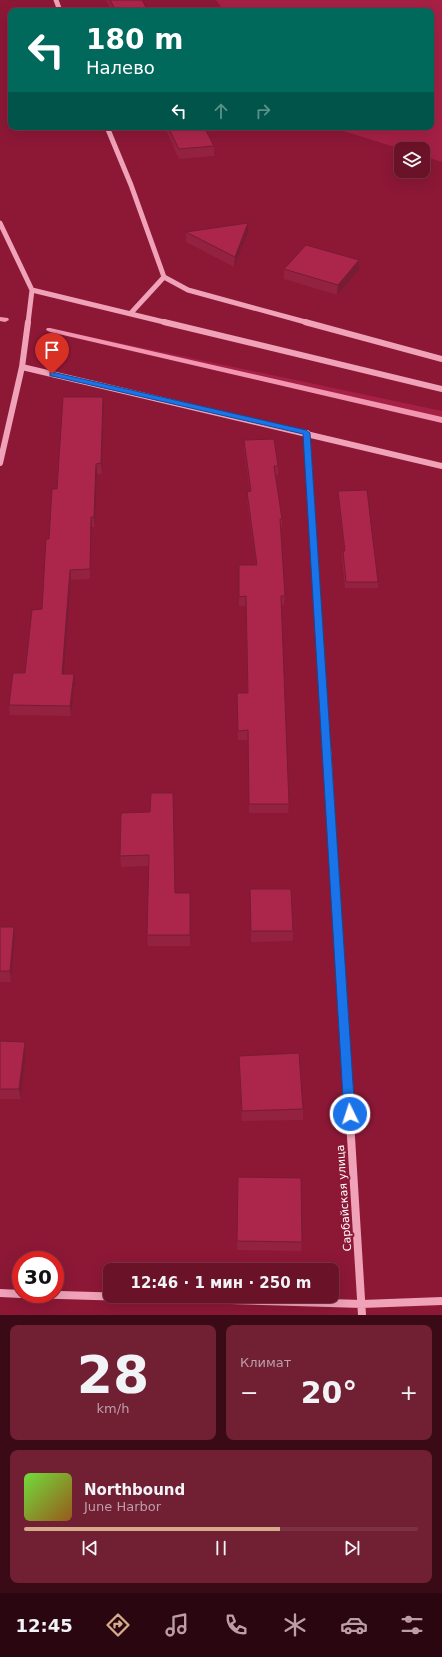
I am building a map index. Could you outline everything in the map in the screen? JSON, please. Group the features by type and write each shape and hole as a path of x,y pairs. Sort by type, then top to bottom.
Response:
{"street":[{"path":"108,130 131,185 164,278 188,290 442,359"},
{"path":"0,223 32,290 22,367 0,463"},
{"path":"131,313 164,278"},
{"path":"32,290 442,389"},
{"path":"22,367 442,466"},
{"name":"Сарбайская улица","path":"306,433 362,1315"},
{"path":"0,1293 12,1294"},
{"path":"64,1295 362,1304 442,1301"}],"shaded area":[{"path":"216,0 442,0 442,162 430,158 430,142 394,142 394,147 341,130 434,130 434,8 222,8"},
{"path":"58,330 442,411 442,422"}],"building":[{"path":"110,0 142,0 146,8 114,8"},
{"path":"170,130 206,130 214,146 179,149"},
{"path":"248,223 235,257 186,232"},
{"path":"306,245 359,260 338,285 284,269"},
{"path":"63,397 103,397 101,463 96,464 94,517 91,517 90,569 70,570 62,674 74,674 70,706 9,705 13,673 25,673 32,610 42,609 46,539 49,539 52,489 57,489"},
{"path":"274,439 278,466 274,466 282,519 280,519 285,596 281,596 289,804 249,804 248,730 238,731 237,693 248,693 246,596 239,597 239,565 257,565 247,492 251,491 244,440"},
{"path":"367,490 378,582 346,582 343,551 345,551 338,491"},
{"path":"151,793 173,793 175,893 190,893 190,935 147,935 149,855 120,856 121,813 150,812"},
{"path":"250,889 291,889 293,931 251,931"},
{"path":"0,927 14,927 10,971 0,971"},
{"path":"0,1041 25,1042 19,1089 0,1089"},
{"path":"299,1053 303,1109 242,1111 239,1056"},
{"path":"238,1177 301,1178 302,1242 237,1241"}],"waterway":[{"path":"0,319 5,320"},
{"path":"50,330 442,420"}],"route":[{"path":"52,374 306,433 350,1114"}]}
